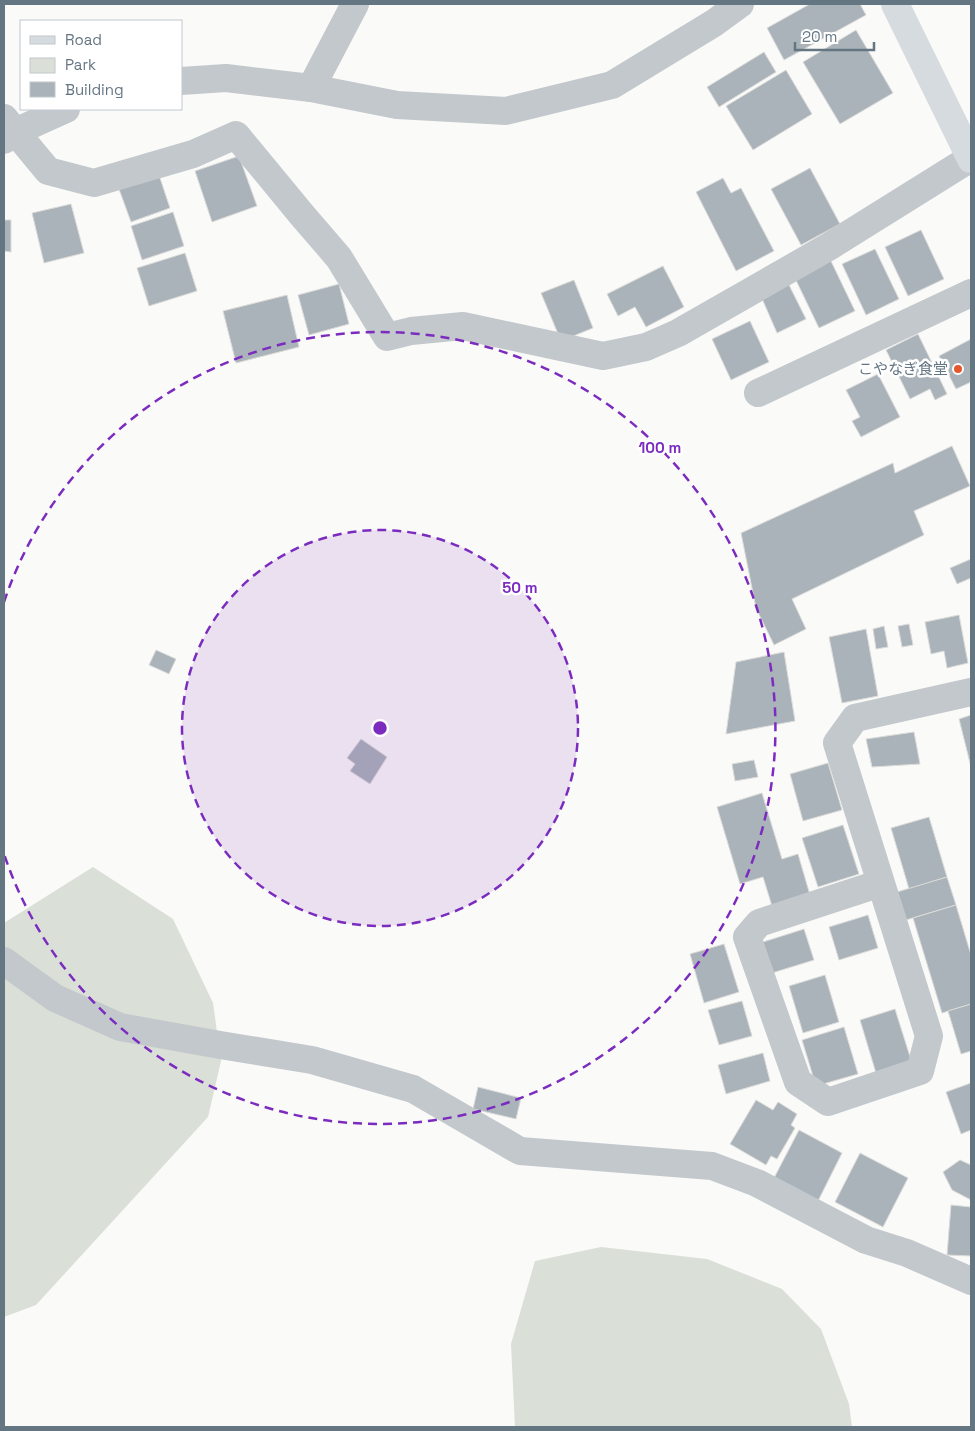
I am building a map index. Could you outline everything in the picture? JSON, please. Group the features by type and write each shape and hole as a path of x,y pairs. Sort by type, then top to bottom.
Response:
{"main road":[{"path":"895,4 971,158"}],"street":[{"path":"311,88 355,4"},
{"path":"182,81 226,78 311,88 396,105 506,111 612,85 714,23 740,4"},
{"path":"63,110 8,130 48,171 94,183 192,154 236,135 340,258 386,337 411,331 463,326 603,356 646,347 678,333 830,246 971,158"},
{"path":"758,393 971,292"},
{"path":"881,883 759,924 747,937 798,1082 828,1102 920,1071 929,1036 881,883 837,743 855,718 971,692"},
{"path":"4,961 55,998 120,1027 312,1060 413,1089 520,1151 712,1166 756,1183 866,1240 907,1254 971,1281"}],"green space":[{"path":"93,867 173,919 213,1003 221,1061 208,1117 36,1305 4,1317 4,923"},
{"path":"601,1247 707,1259 782,1289 821,1329 849,1404 852,1427 515,1427 511,1344 535,1261"}],"building":[{"path":"810,4 860,4 866,15 784,60 767,28"},
{"path":"856,30 893,93 840,124 803,62"},
{"path":"764,52 776,72 719,107 707,87"},
{"path":"786,70 812,114 753,150 726,106"},
{"path":"239,156 257,206 212,222 195,171"},
{"path":"810,168 840,224 801,245 771,189"},
{"path":"159,175 170,208 131,222 119,189"},
{"path":"723,178 731,193 741,188 774,251 736,271 696,192"},
{"path":"71,204 84,253 44,263 32,213"},
{"path":"173,212 184,246 142,260 131,226"},
{"path":"4,220 11,220 11,252 4,251"},
{"path":"921,230 944,279 908,296 885,247"},
{"path":"875,249 899,299 866,315 842,264"},
{"path":"185,253 197,291 149,306 137,268"},
{"path":"829,257 855,311 819,328 793,274"},
{"path":"663,266 684,307 646,327 635,307 618,316 607,294"},
{"path":"574,280 593,328 561,341 541,293"},
{"path":"787,281 806,319 777,333 760,294"},
{"path":"339,284 349,324 309,335 298,295"},
{"path":"287,295 299,347 236,363 223,311"},
{"path":"750,321 769,362 731,380 712,339"},
{"path":"918,334 947,394 935,400 930,389 910,399 886,350"},
{"name":"こやなぎ食堂","path":"971,339 971,382 956,389 939,356"},
{"path":"878,374 900,417 861,437 852,421 860,417 846,390"},
{"path":"952,446 970,486 914,511 924,535 792,599 806,629 774,645 756,608 741,533 893,463 895,473"},
{"path":"971,559 971,578 957,584 950,568"},
{"path":"959,615 968,663 947,668 944,651 931,654 925,622"},
{"path":"909,624 913,645 902,647 898,626"},
{"path":"884,626 888,647 876,649 873,629"},
{"path":"866,629 878,696 842,703 829,637"},
{"path":"156,650 176,659 169,674 149,665"},
{"path":"784,652 795,721 726,734 736,662"},
{"path":"971,715 971,767 959,719"},
{"path":"914,732 920,764 872,767 866,739"},
{"path":"361,739 387,757 370,784 350,771 355,764 347,758"},
{"path":"754,760 758,777 735,781 732,764"},
{"path":"828,763 842,810 803,821 790,774"},
{"path":"762,793 782,859 798,854 810,895 772,906 763,877 740,884 717,807"},
{"path":"929,817 947,877 909,889 891,828"},
{"path":"843,825 859,874 818,887 802,838"},
{"path":"947,877 956,905 906,920 897,892"},
{"path":"956,905 971,955 971,1004 942,1013 913,918"},
{"path":"868,915 878,948 839,960 829,927"},
{"path":"804,929 814,960 772,973 763,942"},
{"path":"724,944 739,992 704,1003 690,954"},
{"path":"825,975 839,1022 803,1033 789,986"},
{"path":"742,1001 752,1036 719,1045 708,1010"},
{"path":"971,1004 971,1051 961,1054 948,1011"},
{"path":"895,1009 912,1063 876,1073 860,1020"},
{"path":"844,1027 858,1074 816,1086 802,1040"},
{"path":"763,1053 770,1081 726,1094 718,1065"},
{"path":"971,1083 971,1130 961,1134 946,1092"},
{"path":"478,1087 521,1098 516,1119 473,1109"},
{"path":"756,1100 773,1110 778,1102 797,1114 791,1125 795,1128 777,1159 771,1156 766,1165 730,1144"},
{"path":"799,1130 842,1153 818,1201 774,1178"},
{"path":"860,1153 908,1178 883,1227 835,1202"},
{"path":"960,1160 971,1165 971,1200 952,1190 943,1172"},
{"path":"951,1205 971,1207 971,1256 947,1255"}],"place":[{"name":"こやなぎ食堂","path":"958,369"}]}
